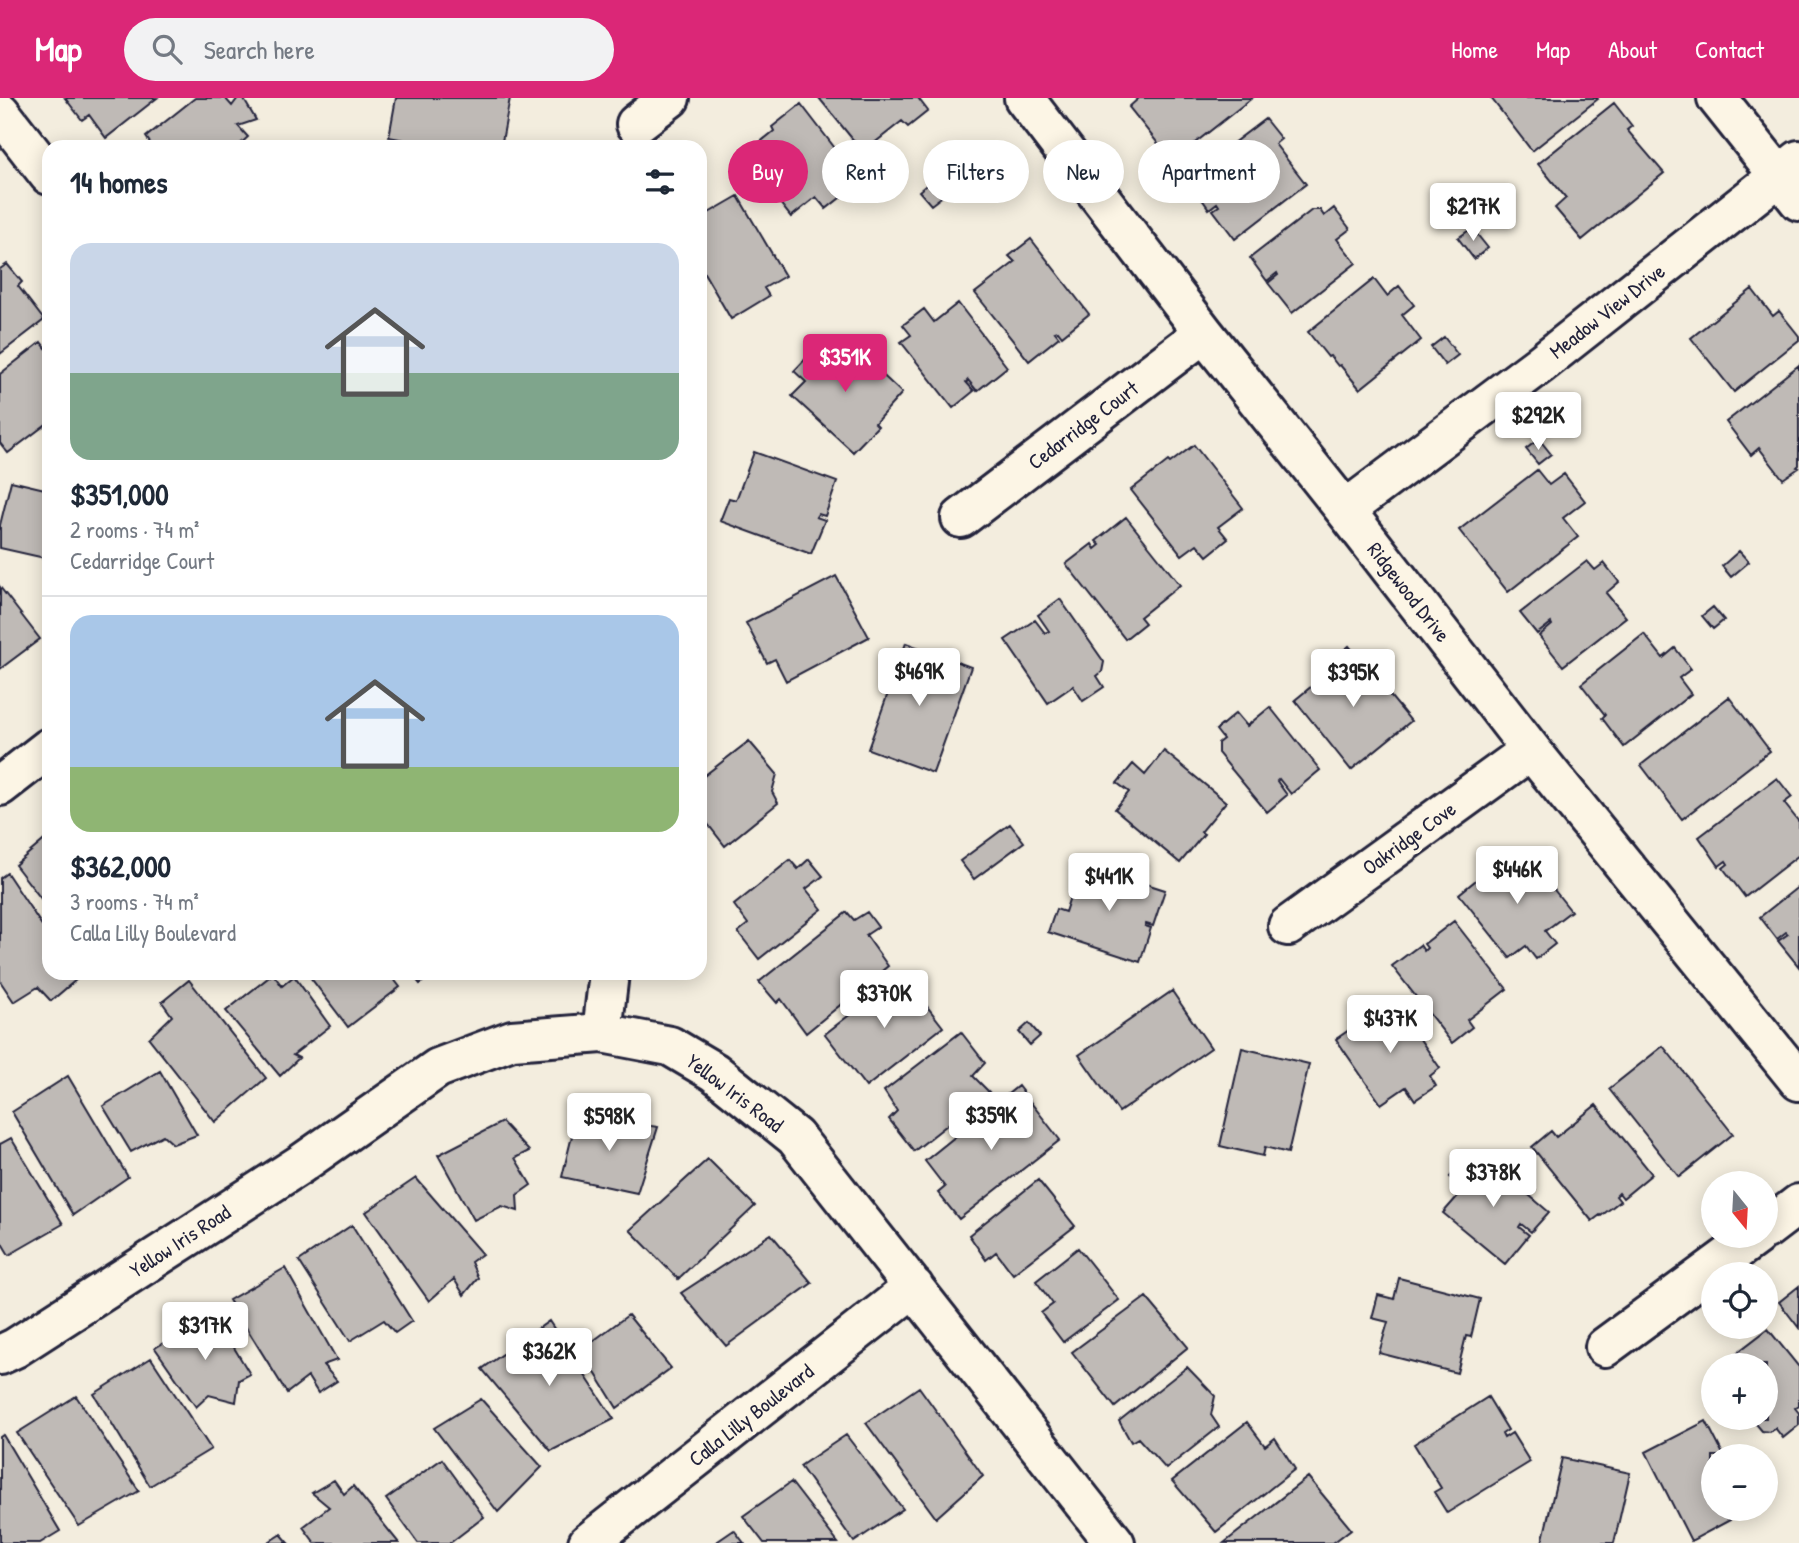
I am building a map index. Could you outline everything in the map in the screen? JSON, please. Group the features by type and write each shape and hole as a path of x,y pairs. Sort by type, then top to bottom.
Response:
{"street":[{"path":"636,124 670,98"},
{"name":"Ridgewood Drive","path":"1024,98 1204,333 1531,750 1799,1081"},
{"path":"1717,98 1792,179"},
{"path":"0,112 42,166"},
{"name":"Meadow View Drive","path":"1345,510 1792,179"},
{"name":"Cedarridge Court","path":"961,518 1204,333"},
{"name":"Oakridge Cove","path":"1288,926 1531,750"},
{"path":"0,786 42,753"},
{"path":"601,1033 608,980"},
{"name":"Yellow Iris Road","path":"0,1355 26,1341 301,1164 438,1068 512,1040 601,1033 670,1046 714,1072 795,1137 1115,1543"},
{"path":"1778,1220 1799,1204"},
{"path":"1605,1347 1740,1248"},
{"name":"Calla Lilly Boulevard","path":"588,1543 914,1287"}],"building":[{"path":"65,98 157,98 106,138 89,115 82,120"},
{"path":"195,98 225,98 232,106 238,98 243,98 256,120 238,126 248,137 245,140 148,140 146,137"},
{"path":"396,98 510,98 502,140 405,140 389,137"},
{"path":"819,98 918,98 928,111 908,127 902,121 878,140 853,140"},
{"path":"1139,98 1252,98 1199,140 1155,140 1129,107"},
{"path":"1491,98 1597,98 1598,99 1532,151"},
{"path":"1614,103 1632,126 1627,130 1664,173 1582,240 1555,208 1566,198 1538,164"},
{"path":"801,104 829,140 822,140 822,203 834,203 826,209 816,197 791,217 780,203 808,203 808,140 763,140 774,131 772,127"},
{"path":"1265,119 1281,139 1280,140 1237,140"},
{"path":"1280,150 1306,184 1235,239 1213,210 1219,206 1217,203 1280,203"},
{"path":"728,202 742,203 785,276 764,288 769,296 731,319 707,278 707,214"},
{"path":"1205,203 1217,203 1209,209"},
{"path":"1334,208 1350,229 1337,239 1356,263 1292,313 1268,283 1277,273 1267,281 1250,258 1312,210 1320,210 1324,216"},
{"path":"1472,228 1488,248 1474,259 1458,238"},
{"path":"1031,239 1089,314 1062,336 1058,331 1055,332 1059,337 1029,361 975,293 1015,262 1009,256"},
{"path":"7,264 22,282 18,286 42,317 42,322 0,354 0,269"},
{"path":"1374,279 1387,296 1399,286 1414,305 1402,315 1421,340 1360,389 1308,332"},
{"path":"1752,289 1773,316 1779,311 1799,336 1799,340 1734,392 1691,338"},
{"path":"958,303 1007,367 977,391 968,380 966,382 974,391 953,408 901,342 911,335 903,325 924,309 934,322"},
{"path":"1444,337 1458,355 1445,365 1431,347"},
{"path":"845,340 902,393 875,423 878,426 853,452 792,396 806,382 794,371 812,352 824,362"},
{"path":"42,343 42,427 8,453 0,443 0,374"},
{"path":"1799,365 1799,468 1783,479 1759,448 1751,455 1726,422"},
{"path":"1539,439 1551,454 1538,464 1526,449"},
{"path":"1194,445 1243,508 1218,527 1228,539 1207,556 1197,544 1182,555 1131,490"},
{"path":"754,452 837,482 825,516 818,514 816,517 825,520 811,554 720,521 729,498 736,500"},
{"path":"1537,470 1549,485 1564,474 1585,501 1563,518 1578,537 1508,592 1459,530"},
{"path":"11,481 42,488 42,557 0,548 0,525"},
{"path":"1126,517 1180,585 1140,617 1145,623 1125,639 1066,564 1092,544 1095,549 1100,545 1096,541"},
{"path":"1739,551 1749,562 1731,577 1722,566"},
{"path":"1587,561 1595,570 1604,563 1619,582 1606,593 1626,617 1563,666 1539,636 1551,623 1537,634 1520,613"},
{"path":"836,576 869,637 786,681 775,659 767,663 746,623"},
{"path":"0,587 40,639 0,669"},
{"path":"1060,599 1104,662 1102,672 1097,676 1104,687 1083,701 1073,686 1048,703 1005,640 1035,620 1045,633 1049,631 1038,615"},
{"path":"1713,607 1724,620 1713,629 1702,616"},
{"path":"1644,634 1663,658 1675,648 1691,669 1679,678 1691,694 1624,747 1602,718 1605,715 1581,684"},
{"path":"906,643 971,667 933,773 868,749"},
{"path":"1349,646 1411,721 1351,770 1295,700 1335,667 1330,662"},
{"path":"1729,697 1770,751 1682,819 1641,765"},
{"path":"1270,707 1320,770 1291,794 1279,779 1277,781 1287,795 1267,812 1218,753 1218,743 1223,739 1216,730 1236,713 1247,726"},
{"path":"749,741 777,774 772,792 778,803 725,846 707,823 707,774"},
{"path":"1164,751 1226,802 1180,863 1115,809 1129,792 1117,783 1133,764 1145,775"},
{"path":"1777,778 1792,797 1784,803 1799,822 1799,855 1745,897 1723,868 1728,864 1726,861 1719,866 1699,837"},
{"path":"1010,824 1024,842 974,879 960,861"},
{"path":"42,842 42,900 15,865"},
{"path":"1523,851 1571,911 1545,931 1555,944 1536,959 1526,946 1510,958 1459,894 1486,872 1490,877"},
{"path":"809,859 823,876 806,889 822,909 759,959 738,932 748,924 734,905 790,860 798,869"},
{"path":"1081,863 1165,890 1153,926 1145,926 1151,928 1140,962 1048,932 1056,909 1065,912"},
{"path":"7,873 42,926 42,980 76,980 51,1001 38,987 14,1002 0,981 0,878"},
{"path":"1799,886 1799,967 1778,941 1788,934 1786,932 1777,939 1760,917"},
{"path":"847,912 854,920 867,912 878,927 866,935 888,966 806,1033 781,999 777,1003 759,982"},
{"path":"1454,921 1507,989 1467,1020 1472,1027 1452,1043 1392,966 1420,945 1424,951 1427,948 1424,944"},
{"path":"902,974 943,1027 866,1087 825,1034"},
{"path":"189,980 266,1078 215,1122 149,1038 172,1016 162,1002"},
{"path":"265,980 278,980 282,986 289,980 297,980 330,1026 293,1055 299,1058 280,1076 226,1011"},
{"path":"312,980 394,980 400,987 348,1027"},
{"path":"1172,991 1211,1048 1119,1112 1079,1055"},
{"path":"1392,999 1440,1068 1430,1076 1436,1086 1415,1100 1406,1087 1381,1104 1336,1039 1368,1017 1379,1034 1381,1032 1370,1015"},
{"path":"1029,1023 1040,1036 1030,1045 1019,1032"},
{"path":"961,1032 985,1063 973,1076 989,1092 914,1151 889,1119 897,1111 884,1091"},
{"path":"1663,1046 1733,1134 1679,1177 1609,1089"},
{"path":"1242,1048 1309,1064 1288,1153 1265,1147 1263,1156 1220,1146"},
{"path":"160,1071 197,1135 173,1144 163,1135 131,1152 103,1106"},
{"path":"68,1076 128,1177 73,1215 12,1112"},
{"path":"1018,1086 1060,1140 959,1219 938,1193 945,1187 925,1161"},
{"path":"1596,1105 1652,1174 1623,1198 1619,1193 1616,1196 1620,1201 1592,1221 1532,1147 1551,1131 1556,1137"},
{"path":"577,1115 658,1127 637,1193 562,1177"},
{"path":"502,1122 529,1151 515,1158 531,1185 517,1195 518,1211 502,1206 474,1220 438,1155"},
{"path":"11,1138 63,1224 9,1255 0,1240 0,1144"},
{"path":"1466,1158 1477,1166 1485,1158 1549,1212 1531,1232 1521,1224 1519,1227 1529,1235 1505,1264 1443,1213 1464,1189 1450,1177"},
{"path":"708,1159 755,1206 678,1279 630,1230"},
{"path":"416,1178 482,1254 471,1262 478,1278 464,1295 454,1279 429,1301 366,1212"},
{"path":"1038,1180 1075,1226 1013,1274 996,1252 986,1260 969,1235"},
{"path":"352,1225 412,1321 395,1333 384,1320 350,1341 299,1261"},
{"path":"771,1234 812,1283 726,1346 681,1293"},
{"path":"1078,1248 1119,1300 1063,1342 1041,1313 1053,1304 1036,1281"},
{"path":"285,1268 337,1360 323,1365 337,1381 318,1393 308,1377 287,1393 229,1300"},
{"path":"1399,1278 1480,1299 1471,1337 1466,1336 1457,1373 1379,1353 1388,1322 1372,1318 1378,1295 1394,1299"},
{"path":"1799,1286 1799,1328 1779,1302"},
{"path":"1146,1297 1188,1347 1115,1407 1072,1352"},
{"path":"213,1313 250,1374 239,1380 236,1402 209,1395 196,1407 155,1348"},
{"path":"628,1315 671,1368 617,1408 581,1350"},
{"path":"549,1321 614,1419 551,1451 482,1369"},
{"path":"1755,1339 1776,1339 1799,1367 1799,1405 1795,1408 1799,1413 1799,1425 1783,1438 1777,1430 1778,1353 1738,1352"},
{"path":"151,1358 211,1449 150,1486 94,1394"},
{"path":"1187,1367 1215,1396 1211,1415 1219,1427 1166,1469 1138,1438 1131,1442 1119,1421"},
{"path":"919,1387 983,1476 936,1518 866,1423"},
{"path":"76,1396 139,1491 79,1526 17,1433"},
{"path":"1488,1397 1508,1430 1502,1434 1504,1438 1512,1433 1530,1462 1447,1513 1434,1492 1441,1488 1414,1444"},
{"path":"481,1399 542,1467 498,1512 434,1428"},
{"path":"1247,1422 1265,1446 1275,1438 1295,1469 1216,1532 1172,1481"},
{"path":"1701,1424 1701,1430 1711,1430 1718,1444 1701,1444 1701,1521 1728,1521 1691,1541 1646,1452"},
{"path":"3,1435 60,1531 40,1543 0,1543 0,1437"},
{"path":"846,1435 903,1509 854,1542 800,1466"},
{"path":"1562,1458 1630,1473 1614,1543 1542,1543"},
{"path":"442,1459 484,1517 450,1543 418,1543 386,1499"},
{"path":"1308,1477 1351,1529 1333,1543 1224,1543"},
{"path":"334,1480 344,1494 353,1486 399,1543 315,1543 303,1527 329,1507 312,1493"},
{"path":"791,1482 838,1543 764,1543 743,1516"},
{"path":"734,1530 744,1543 715,1543"},
{"path":"281,1534 289,1543 267,1543"}]}
